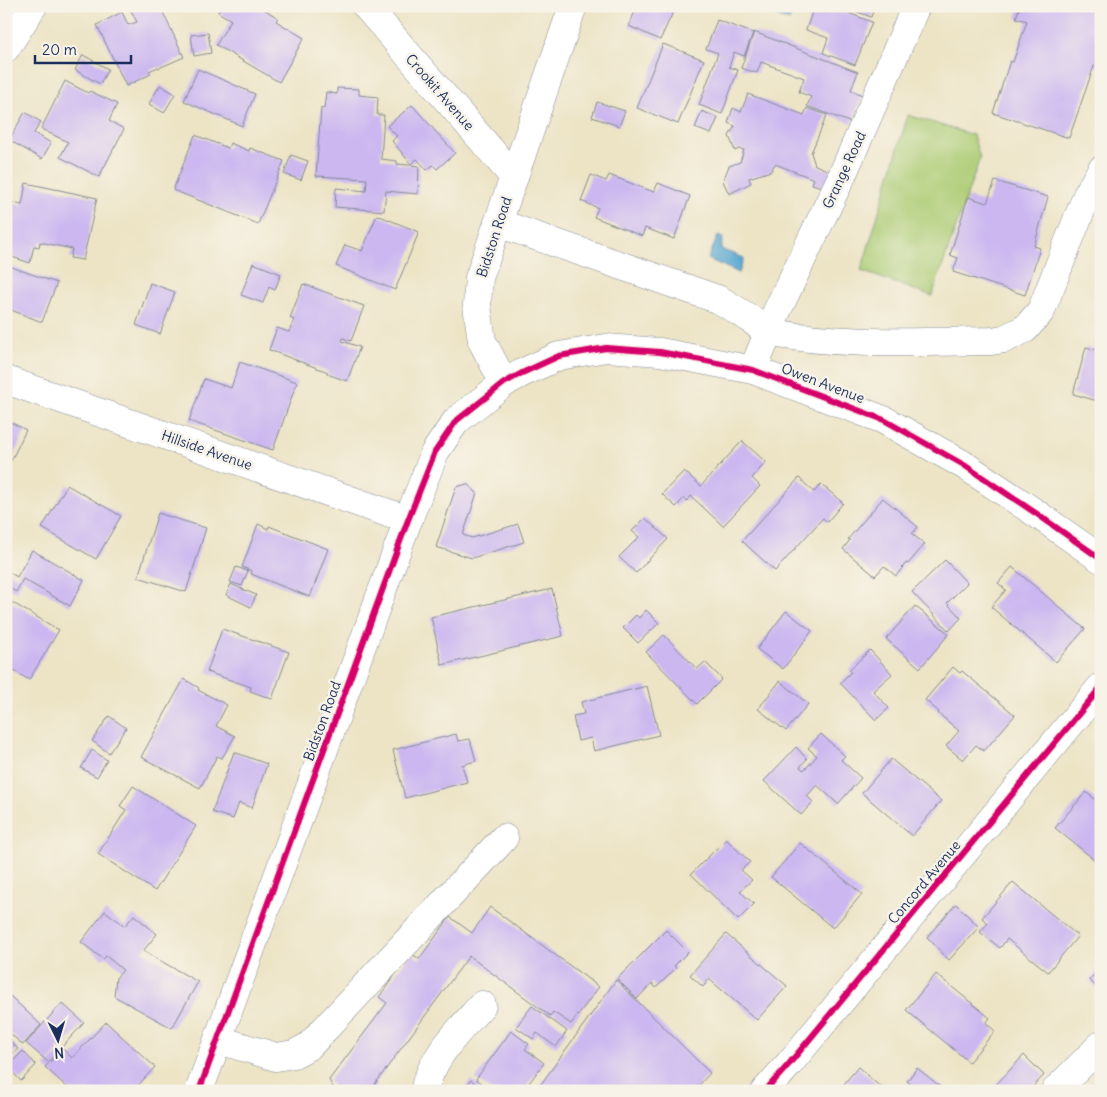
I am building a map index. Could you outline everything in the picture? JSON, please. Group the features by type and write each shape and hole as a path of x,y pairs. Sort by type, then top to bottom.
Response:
{"street":[{"path":"6,48 33,6"},
{"name":"Crookit Avenue","path":"366,6 514,177"},
{"name":"Bidston Road","path":"199,1091 408,520 435,452 456,422 504,383 482,341 477,305 479,278 573,6"},
{"name":"Grange Road","path":"767,332 842,178 916,6"},
{"path":"498,223 720,300 767,332 801,338 892,342 991,342 1004,339 1024,330 1041,311 1087,195 1101,170"},
{"path":"753,370 767,332"},
{"name":"Owen Avenue","path":"504,383 559,356 606,348 660,352 753,370 884,420 964,465 1101,559"},
{"name":"Hillside Avenue","path":"6,380 408,520"},
{"name":"Concord Avenue","path":"765,1091 1101,688"},
{"path":"219,1040 276,1057 294,1054 309,1046 504,838"},
{"path":"424,1091 428,1076 440,1054 482,1005"},
{"path":"1055,1091 1101,1045"}],"green space":[{"path":"908,115 973,135 980,158 932,296 861,271"}],"water":[{"path":"756,6 795,6 789,21 756,8"},
{"path":"718,236 723,238 721,249 744,258 739,273 708,259"}],"building":[{"path":"135,6 160,6 184,57 149,71 151,74 126,86 97,25 122,12 128,25 137,22 130,9"},
{"path":"222,6 259,6 278,18 276,21 304,38 279,82 216,45 231,20 218,12"},
{"path":"637,6 665,6 674,10 660,40 629,26"},
{"path":"814,6 830,6 872,22 855,65 823,53 828,38 806,30"},
{"path":"842,6 875,6 871,17"},
{"path":"1020,6 1101,6 1101,68 1094,66 1069,138 993,113 1010,61 1013,62 1027,21 1016,18"},
{"path":"717,20 753,33 744,56 734,52 729,67 738,70 722,114 699,105 718,53 706,49"},
{"path":"754,32 858,72 851,90 862,95 852,123 807,106 811,97 799,92 804,78 761,62 757,73 741,68"},
{"path":"208,33 211,53 194,56 191,35"},
{"path":"663,44 704,60 678,124 637,108"},
{"path":"83,55 108,69 100,84 75,70"},
{"path":"198,69 255,94 242,126 184,101"},
{"path":"65,81 88,93 90,91 117,104 109,121 124,129 99,177 60,157 68,142 41,129"},
{"path":"160,85 175,94 164,113 149,104"},
{"path":"337,88 359,89 359,95 378,97 377,115 384,115 381,159 397,161 397,164 419,166 418,194 386,191 384,211 335,207 336,188 366,191 367,179 316,176 321,108 324,109 326,92 337,94"},
{"path":"748,94 804,115 807,108 827,115 811,153 815,165 834,173 828,189 812,184 814,179 775,164 771,171 749,178 751,183 729,194 723,181 729,166 740,162 744,150 739,149 735,151 729,136 735,126 728,123 733,108 741,112"},
{"path":"597,102 625,111 619,126 592,117"},
{"path":"412,105 455,153 437,169 433,165 427,170 417,159 411,164 392,141 397,136 387,126"},
{"path":"702,111 718,118 711,134 695,128"},
{"path":"25,112 41,122 34,133 51,143 42,159 9,140"},
{"path":"195,135 228,148 230,143 249,151 250,148 284,161 258,224 173,190"},
{"path":"291,155 308,161 301,180 284,174"},
{"path":"591,175 606,181 609,175 654,192 658,183 690,196 674,239 645,228 642,236 594,217 598,208 581,201"},
{"path":"995,181 1048,197 1034,246 1040,248 1025,295 953,272 958,258 950,255 968,197 987,203"},
{"path":"26,183 97,198 83,260 70,258 72,249 40,242 39,247 34,246 30,263 6,255 6,201 22,205"},
{"path":"377,215 419,232 395,290 336,266 345,245 362,251"},
{"path":"253,263 281,274 275,290 269,287 263,303 241,295"},
{"path":"6,265 57,283 42,322 6,308"},
{"path":"150,283 175,292 160,334 136,325"},
{"path":"303,284 364,306 351,341 343,338 342,341 360,347 347,381 269,350 277,328 289,332 294,320 290,318"},
{"path":"1086,347 1101,351 1101,402 1073,394"},
{"path":"240,362 297,382 273,450 189,421 204,379 231,388"},
{"path":"6,420 26,430 9,465 6,464"},
{"path":"742,441 766,462 752,478 760,486 723,526 691,496 687,501 684,498 676,507 662,494 684,471 701,486"},
{"path":"799,478 814,492 821,484 843,503 827,522 823,518 775,571 742,541"},
{"path":"467,484 477,493 463,535 472,538 518,524 524,542 472,558 436,547 456,487"},
{"path":"67,485 121,516 96,559 42,528"},
{"path":"883,498 918,527 912,534 925,544 896,576 884,566 875,576 843,549 850,540 848,539"},
{"path":"158,513 206,528 186,592 138,577"},
{"path":"645,518 668,539 636,573 619,557 639,537 632,531"},
{"path":"258,524 268,529 269,526 328,549 310,597 251,574 252,571 242,567"},
{"path":"32,550 84,580 70,606 23,579 16,592 6,586 6,570 17,577"},
{"path":"945,560 967,583 947,603 961,618 949,631 912,592"},
{"path":"236,567 248,571 242,586 230,582"},
{"path":"1012,567 1085,629 1056,662 991,607 1006,590 998,583"},
{"path":"231,584 256,595 251,607 226,595"},
{"path":"552,589 563,636 442,665 431,617"},
{"path":"6,599 59,630 29,680 6,666"},
{"path":"915,606 949,634 920,668 886,639"},
{"path":"646,610 659,623 638,643 623,628 636,615 639,618"},
{"path":"786,611 812,631 783,669 757,649"},
{"path":"222,629 289,652 272,699 250,691 251,687 207,672"},
{"path":"664,635 697,669 705,662 722,679 697,704 646,652"},
{"path":"870,650 892,674 873,691 889,708 876,720 840,683 851,672 849,670"},
{"path":"953,667 960,673 962,671 1015,715 984,751 976,745 963,760 946,746 959,731 925,700"},
{"path":"184,679 199,688 198,690 227,705 216,726 235,736 222,758 217,756 200,788 141,757"},
{"path":"780,681 808,704 786,731 758,709"},
{"path":"647,686 659,735 594,751 591,738 578,741 573,716 584,714 581,702"},
{"path":"109,716 126,728 109,753 92,741"},
{"path":"456,734 458,741 470,739 476,761 462,765 467,782 405,798 393,750"},
{"path":"821,734 845,756 841,760 861,778 838,804 817,785 807,796 813,802 801,815 764,781 796,747 807,759 800,767 804,770 817,756 808,748"},
{"path":"92,750 107,760 97,777 81,768"},
{"path":"234,752 267,764 252,808 239,803 233,819 212,812"},
{"path":"891,759 941,801 912,836 862,793"},
{"path":"133,786 196,826 155,891 98,854 126,810 120,806"},
{"path":"1086,792 1101,804 1101,865 1055,828"},
{"path":"726,839 750,862 741,870 752,880 740,891 754,904 738,920 691,874"},
{"path":"800,843 862,894 833,928 771,877"},
{"path":"1013,882 1078,936 1048,972 1007,939 1000,948 980,932 988,923 982,918"},
{"path":"956,904 979,927 949,960 927,937"},
{"path":"490,907 599,987 571,1024 553,1012 550,1016 469,956 375,1084 378,1091 335,1091 329,1080 387,1003 379,997 411,953 419,959 450,917 472,933"},
{"path":"105,911 125,926 134,915 157,934 143,951 198,982 172,1028 114,996 116,978 123,970 106,956 103,959 81,942"},
{"path":"666,930 688,952 674,966 676,968 656,988 652,983 637,999 617,979"},
{"path":"726,934 787,986 757,1020 709,979 703,987 690,975"},
{"path":"1101,968 1101,991 1089,980"},
{"path":"936,974 990,1018 986,1023 995,1031 969,1062 906,1010"},
{"path":"616,980 710,1073 694,1091 536,1091"},
{"path":"9,995 41,1025 23,1045 6,1030 6,998"},
{"path":"62,1003 84,1023 48,1062 26,1043"},
{"path":"532,1006 567,1031 556,1047 537,1033 533,1039 516,1027"},
{"path":"106,1022 155,1067 133,1091 71,1091 45,1067 63,1049 72,1058"},
{"path":"511,1031 529,1044 525,1049 544,1063 523,1091 492,1091 476,1079"},
{"path":"6,1036 18,1049 6,1059"},
{"path":"23,1051 36,1065 21,1081 7,1067"},
{"path":"1024,1055 1044,1075 1029,1091 993,1091 992,1089"},
{"path":"858,1067 885,1091 838,1091"},
{"path":"917,1068 946,1091 919,1091 907,1081"},
{"path":"471,1080 480,1087 477,1091 463,1091"}],"cycle path":[{"path":"199,1091 408,520 435,452 456,421 504,383 559,356 606,348 660,352 753,370 884,420 964,465 1101,559"},
{"path":"765,1091 1101,687"}]}
